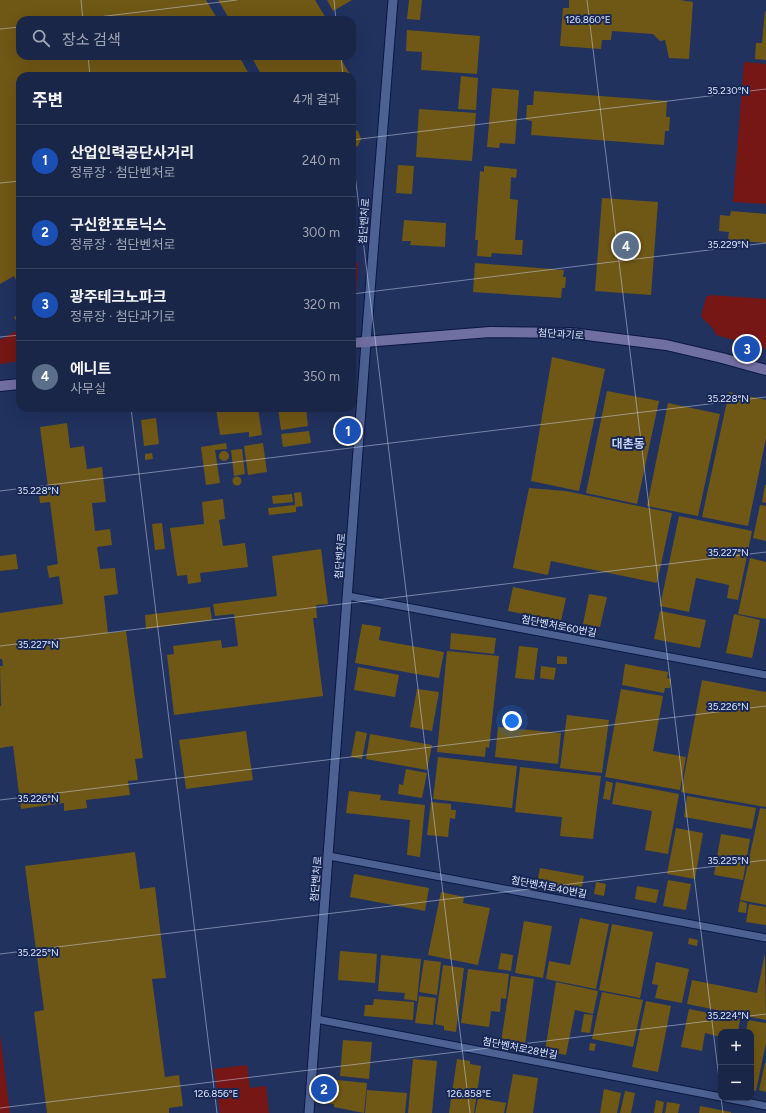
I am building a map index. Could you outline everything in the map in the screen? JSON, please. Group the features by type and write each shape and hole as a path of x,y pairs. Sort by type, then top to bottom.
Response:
{"main road":[{"name":"첨단과기로","path":"356,343 490,332 571,334 666,345 766,370"},
{"path":"0,386 16,384"}],"street":[{"name":"첨단벤처로","path":"309,1113 393,0"},
{"name":"첨단벤처로60번길","path":"348,596 766,675"},
{"name":"첨단벤처로40번길","path":"329,856 766,938"},
{"name":"첨단벤처로28번길","path":"316,1019 718,1096"},
{"path":"741,1101 766,1106"}],"shaded area":[{"path":"744,62 766,64 766,204 733,202"},
{"path":"358,262 356,295 356,263"},
{"path":"710,295 766,299 766,349 716,335 713,329 701,316 706,297"},
{"path":"16,331 16,362 0,364 0,340"},
{"path":"0,1034 10,1113 0,1113"},
{"path":"247,1065 250,1088 266,1086 269,1113 220,1113 214,1069"}],"building":[{"path":"0,0 206,0 216,16 16,16 16,60 241,60 248,72 16,72 16,280 14,276 0,284"},
{"path":"218,0 315,0 325,16 228,16"},
{"path":"327,0 352,0 333,11"},
{"path":"409,0 422,0 420,20 407,19"},
{"path":"569,0 680,0 693,2 689,59 669,58 665,40 660,41 653,34 612,31 611,40 602,40 601,49 560,46 563,8 569,8"},
{"path":"765,11 766,60 755,59 756,43 762,43"},
{"path":"407,30 480,36 477,74 421,70 422,52 406,51"},
{"path":"253,60 341,60 349,72 260,72"},
{"path":"461,76 478,78 476,110 458,109"},
{"path":"492,88 519,90 515,144 500,143 499,148 487,147"},
{"path":"534,91 667,101 666,117 670,117 669,131 665,131 664,145 531,135 532,121 526,120 527,105 533,105"},
{"path":"419,109 476,113 472,161 416,157"},
{"path":"356,130 358,131 361,139 358,146 356,147"},
{"path":"398,165 414,166 412,194 396,193"},
{"path":"484,166 517,169 516,178 511,177 510,199 518,200 515,240 523,240 522,255 492,253 491,257 477,256 478,240 475,240 480,171 484,172"},
{"path":"602,198 658,202 651,295 595,291"},
{"path":"731,211 766,214 766,243 728,240 729,232 719,231 720,215 730,216"},
{"path":"404,220 446,223 445,247 410,245 411,241 402,241"},
{"path":"475,263 564,270 563,277 566,277 565,288 562,288 561,298 473,292"},
{"path":"552,357 605,369 579,491 531,481"},
{"path":"607,391 659,401 637,504 586,493"},
{"path":"729,392 766,400 766,438 748,526 702,517"},
{"path":"668,403 720,414 698,516 647,506"},
{"path":"217,412 259,412 262,435 249,437 249,432 220,435"},
{"path":"279,412 306,412 308,426 281,430"},
{"path":"156,418 159,444 144,446 141,420"},
{"path":"67,423 70,448 84,446 87,469 102,467 106,502 92,503 95,531 110,529 112,545 97,547 100,569 115,568 118,594 104,596 108,633 126,631 143,758 135,759 138,780 128,781 130,795 86,800 87,808 64,811 64,803 21,809 13,746 0,748 0,666 3,666 2,659 0,659 0,613 63,604 59,576 49,578 47,566 58,564 50,502 40,503 39,495 49,494 40,427"},
{"path":"309,431 311,443 283,447 281,434"},
{"path":"226,443 227,449 215,450 220,483 206,485 201,447"},
{"path":"263,443 267,472 248,475 244,446"},
{"path":"242,449 245,474 234,476 231,450"},
{"path":"222,451 226,451 228,452 228,460 222,461 219,458 219,454"},
{"path":"152,453 153,459 145,460 145,454"},
{"path":"237,476 242,481 237,486 232,481"},
{"path":"766,485 766,503 762,502"},
{"path":"529,488 566,491 672,513 657,583 551,561 548,575 513,568"},
{"path":"301,492 303,506 296,507 296,512 269,515 268,508 295,505 294,493"},
{"path":"292,494 293,502 273,504 272,496"},
{"path":"223,499 225,519 219,520 223,546 245,543 248,567 200,573 201,582 188,584 187,575 177,576 170,528 204,524 202,502"},
{"path":"760,505 766,506 766,541 753,538"},
{"path":"679,516 752,531 738,600 727,598 729,585 696,578 689,612 660,606"},
{"path":"162,523 165,549 155,550 152,524"},
{"path":"321,549 328,604 316,605 317,618 313,618 323,696 174,715 167,655 174,654 173,646 221,640 222,648 238,646 234,614 215,616 213,604 277,596 272,556"},
{"path":"16,554 18,569 0,571 0,556"},
{"path":"750,558 766,562 766,619 738,614"},
{"path":"513,587 566,598 561,621 508,611"},
{"path":"589,594 607,597 600,627 583,624"},
{"path":"210,607 212,620 146,629 145,615"},
{"path":"660,611 706,620 700,648 654,639"},
{"path":"734,614 760,620 752,658 726,653"},
{"path":"362,624 381,627 379,640 444,652 439,678 355,663"},
{"path":"451,633 496,638 494,654 450,649"},
{"path":"519,646 538,648 534,680 515,678"},
{"path":"447,651 499,656 489,748 486,747 485,757 437,752"},
{"path":"557,656 567,657 567,664 557,664"},
{"path":"625,664 668,672 667,678 671,679 670,688 665,688 664,693 622,685"},
{"path":"541,666 556,668 554,680 540,678"},
{"path":"358,667 399,675 395,697 354,690"},
{"path":"702,680 766,692 766,807 681,792"},
{"path":"417,689 439,692 432,731 410,727"},
{"path":"621,689 663,696 653,751 686,757 680,790 605,777"},
{"path":"567,715 609,720 602,773 560,768"},
{"path":"498,727 561,733 558,764 495,757"},
{"path":"246,731 253,780 186,789 179,740"},
{"path":"356,731 367,733 362,759 351,757"},
{"path":"370,734 432,745 427,770 366,759"},
{"path":"438,757 517,766 512,808 433,799"},
{"path":"520,767 601,776 593,839 560,836 562,817 515,812"},
{"path":"406,769 427,773 422,798 398,794 399,784 403,785"},
{"path":"606,781 613,783 610,800 603,799"},
{"path":"616,782 679,794 668,854 645,850 652,811 612,804"},
{"path":"349,791 381,795 380,800 425,805 420,857 407,855 410,820 346,813"},
{"path":"687,796 756,808 752,829 684,817"},
{"path":"431,802 451,804 451,810 456,810 455,819 450,818 448,837 427,835"},
{"path":"760,808 766,809 766,905 740,900"},
{"path":"676,828 703,833 695,879 667,874"},
{"path":"721,834 750,839 743,880 714,875"},
{"path":"135,852 140,889 155,887 166,978 152,979 165,1077 179,1075 183,1106 169,1108 169,1113 47,1113 34,1012 44,1010 25,866"},
{"path":"540,868 584,876 581,891 537,883"},
{"path":"354,874 429,888 425,911 350,897"},
{"path":"668,880 691,884 686,910 663,906"},
{"path":"596,882 606,884 604,896 594,894"},
{"path":"637,886 659,890 656,903 635,899"},
{"path":"441,892 464,897 463,903 490,908 478,965 428,955"},
{"path":"740,901 747,903 746,913 738,912"},
{"path":"749,904 766,907 766,925 746,922"},
{"path":"580,918 609,924 596,989 546,979 549,961 570,965"},
{"path":"524,921 552,926 543,978 515,973"},
{"path":"612,924 653,932 640,998 599,990"},
{"path":"689,938 698,940 697,946 688,944"},
{"path":"340,951 377,954 375,983 338,980"},
{"path":"501,953 513,955 511,971 498,969"},
{"path":"765,953 766,1020 687,1004 692,980 757,993"},
{"path":"381,955 421,959 417,1001 404,999 405,993 378,991"},
{"path":"424,960 441,962 437,995 419,992"},
{"path":"656,962 689,969 682,1003 655,998 658,985 652,984"},
{"path":"443,965 464,968 456,1032 444,1030 444,1026 435,1024"},
{"path":"468,969 509,974 506,999 501,998 500,1012 491,1011 489,1027 461,1023"},
{"path":"511,976 534,979 525,1045 501,1042"},
{"path":"556,982 598,991 593,1014 575,1010 566,1055 545,1051"},
{"path":"602,992 643,1000 633,1047 592,1039"},
{"path":"419,996 436,998 433,1025 415,1023"},
{"path":"374,999 414,1002 413,1020 364,1016 365,1005 373,1005"},
{"path":"646,1001 671,1006 658,1072 632,1067"},
{"path":"689,1009 740,1019 738,1029 718,1029 718,1036 705,1033 702,1051 681,1047"},
{"path":"584,1014 593,1015 590,1033 581,1032"},
{"path":"748,1020 766,1023 766,1043 756,1091 754,1091 754,1029 746,1029"},
{"path":"343,1040 372,1042 369,1079 340,1076"},
{"path":"590,1043 596,1044 594,1051 589,1050"},
{"path":"413,1059 437,1061 432,1113 408,1113"},
{"path":"457,1059 470,1061 470,1064 481,1066 474,1113 449,1113"},
{"path":"766,1063 766,1092 759,1090"},
{"path":"513,1074 538,1078 533,1113 506,1113"},
{"path":"327,1079 367,1083 364,1113 334,1107 334,1104 325,1103"},
{"path":"604,1089 621,1093 617,1113 600,1113"},
{"path":"367,1090 407,1093 405,1113 365,1113"},
{"path":"625,1091 635,1093 631,1113 620,1113"},
{"path":"478,1098 506,1103 504,1113 475,1113"},
{"path":"656,1100 664,1102 662,1113 654,1113"},
{"path":"667,1102 680,1104 678,1113 665,1113"},
{"path":"700,1106 731,1112 731,1113 699,1113"}],"place":[{"name":"에니트","path":"626,246"},
{"name":"광주테크노파크","path":"747,349"},
{"name":"산업인력공단사거리","path":"348,431"},
{"name":"구신한포토닉스","path":"324,1089"}],"district":[{"name":"대촌동","path":"628,444"}]}
